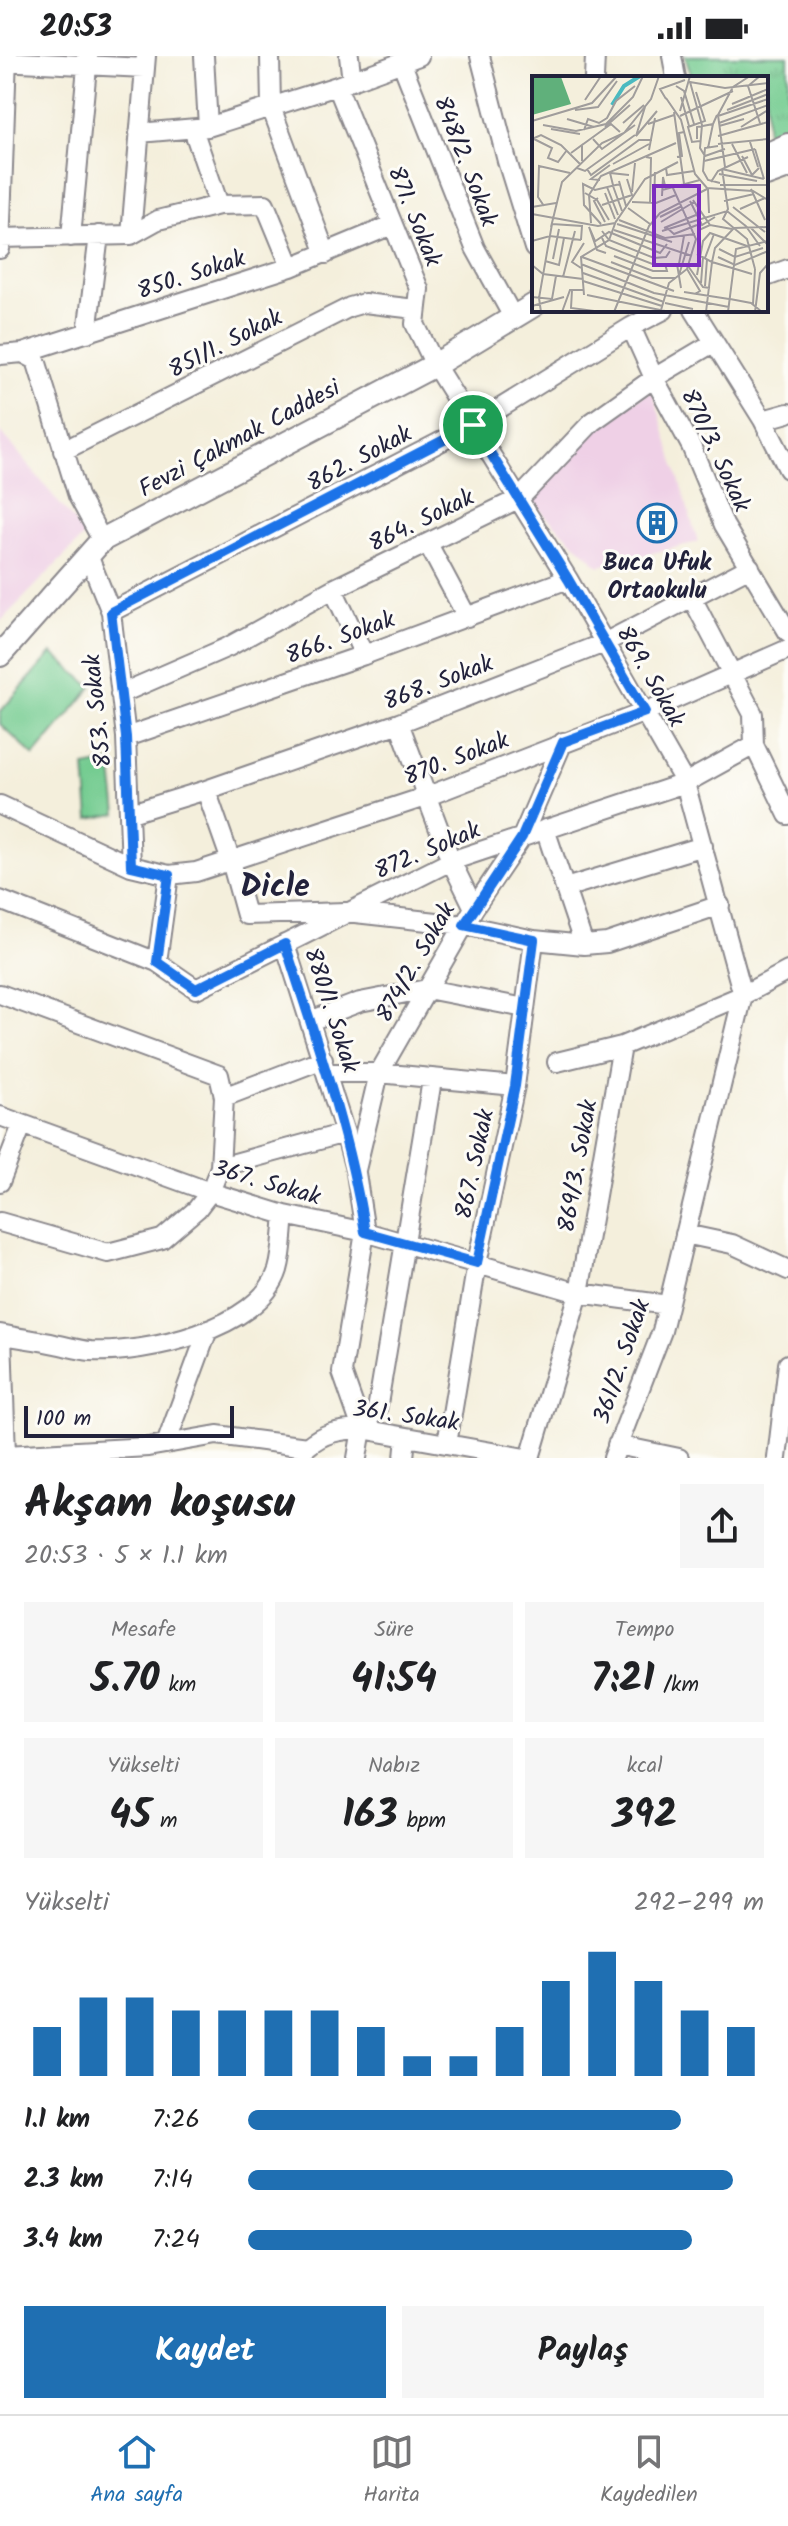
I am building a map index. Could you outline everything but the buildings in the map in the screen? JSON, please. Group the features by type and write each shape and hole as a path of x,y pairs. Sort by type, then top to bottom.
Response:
{"main road":[{"path":"768,154 788,145"},
{"path":"768,174 788,167"},
{"name":"Fevzi Çakmak Caddesi","path":"4,644 95,548 435,365 532,306"}],"street":[{"path":"204,56 201,128 219,205"},
{"path":"270,56 271,107 326,254"},
{"name":"871. Sokak","path":"349,56 345,84 392,225 419,289 415,324 435,365"},
{"path":"480,56 532,242"},
{"path":"594,76 595,56"},
{"path":"672,56 676,76"},
{"path":"139,133 201,128 345,84 410,59"},
{"name":"848/2. Sokak","path":"410,59 475,248 513,317"},
{"path":"0,249 4,60 146,62 131,235"},
{"path":"71,237 87,61"},
{"path":"0,238 131,235 158,220 219,205 265,204 291,267"},
{"name":"850. Sokak","path":"0,355 23,353 291,267 392,225"},
{"path":"87,333 99,235"},
{"path":"768,276 788,269"},
{"name":"851/1. Sokak","path":"63,451 350,307 364,303 415,309"},
{"name":"862. Sokak","path":"111,612 473,425 660,312"},
{"path":"695,312 763,420 788,469"},
{"name":"870/3. Sokak","path":"631,327 654,378 691,446 724,525 788,632"},
{"name":"864. Sokak","path":"120,694 228,647 333,589 520,498 592,422 654,378 713,343"},
{"name":"853. Sokak","path":"23,353 36,360 95,548 111,612 126,737 131,866"},
{"name":"869. Sokak","path":"435,365 520,498 685,783 743,995"},
{"path":"763,420 788,413"},
{"path":"428,544 467,617"},
{"name":"868. Sokak","path":"131,813 399,723 604,643 750,567"},
{"name":"866. Sokak","path":"126,737 364,655 568,579"},
{"path":"333,589 364,655"},
{"path":"691,596 735,674 753,714 754,745 788,815"},
{"name":"870. Sokak","path":"0,805 131,866 169,875 196,872 428,796 645,712 788,649"},
{"path":"399,723 451,861 474,908"},
{"name":"874/2. Sokak","path":"356,1173 379,1073 474,908 522,837 563,742"},
{"name":"872. Sokak","path":"231,861 246,915 346,912 451,861 685,783 754,745"},
{"path":"206,790 231,861"},
{"path":"545,829 584,945"},
{"path":"565,888 703,846"},
{"path":"157,962 169,875"},
{"path":"0,900 157,962 196,989 346,912 464,925 534,940 584,945 607,943 720,905"},
{"name":"867. Sokak","path":"447,1444 477,1263 515,1086 534,940"},
{"name":"880/1. Sokak","path":"285,944 356,1173 365,1232 342,1372 362,1429"},
{"path":"557,1062 622,1046 743,995 788,971"},
{"path":"310,1021 360,1002 427,989 525,1008"},
{"path":"0,994 219,1075 224,1097 220,1167 210,1192 197,1209 162,1239 108,1253 0,1222"},
{"name":"361/2. Sokak","path":"615,1451 650,1366 668,1305 743,995"},
{"name":"869/3. Sokak","path":"528,1458 579,1293 622,1046"},
{"path":"224,1097 325,1066 432,1080 515,1086"},
{"path":"357,1458 362,1429 377,1410 432,1080"},
{"name":"367. Sokak","path":"0,1116 210,1192 285,1215 365,1232 579,1293 668,1305"},
{"path":"0,1182 22,1125"},
{"path":"220,1167 345,1133"},
{"path":"3,1454 1,1334 87,1351 120,1352 163,1344 208,1330 249,1309 264,1294 278,1271 285,1215"},
{"path":"685,1234 732,1244 788,1270"},
{"path":"166,1444 208,1330"},
{"path":"777,1458 788,1364"},
{"name":"361. Sokak","path":"3,1454 72,1453 166,1444 217,1435 305,1452 318,1437 335,1430 362,1429 528,1458"},
{"path":"404,1458 406,1437"},
{"path":"191,1439 195,1458"},
{"path":"615,1451 679,1458"}],"shaded area":[{"path":"652,390 698,542 599,566 530,501 599,422"},
{"path":"0,430 85,535 0,622"}],"green space":[{"path":"685,56 788,56 788,132 768,141 768,76 691,76"},
{"path":"52,653 92,687 34,756 0,724 0,712"},
{"path":"111,762 117,814 89,819 85,767"}],"place":[{"name":"Buca Ufuk Ortaokulu","path":"657,523"}],"district":[{"name":"Dicle","path":"275,885"}],"route":[{"path":"473,425 520,498 645,712 563,742 522,837 464,925 534,940 515,1086 477,1263 365,1232 356,1173 345,1133 285,944 196,989 157,962 169,875 131,866 126,737 111,612 473,425"}]}
